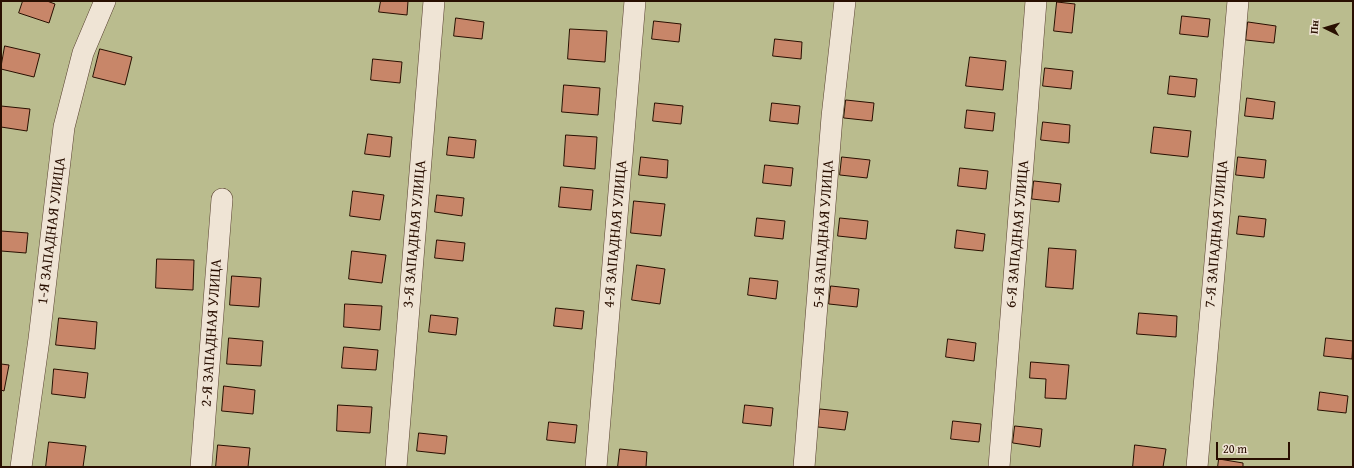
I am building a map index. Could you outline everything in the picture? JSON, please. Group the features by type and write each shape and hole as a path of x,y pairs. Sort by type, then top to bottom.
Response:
{"street":[{"name":"1-Я ЗАПАДНАЯ УЛИЦА","path":"21,467 39,339 64,126 83,53 105,1"},
{"name":"3-Я ЗАПАДНАЯ УЛИЦА","path":"396,467 434,1"},
{"name":"4-Я ЗАПАДНАЯ УЛИЦА","path":"596,467 635,1"},
{"name":"5-Я ЗАПАДНАЯ УЛИЦА","path":"804,467 832,117 845,1"},
{"name":"6-Я ЗАПАДНАЯ УЛИЦА","path":"999,467 1036,1"},
{"name":"7-Я ЗАПАДНАЯ УЛИЦА","path":"1197,467 1238,1"},
{"name":"2-Я ЗАПАДНАЯ УЛИЦА","path":"201,467 222,199"}],"green space":[{"path":"1,1 1353,1 1353,467 1,467"}],"building":[{"path":"23,1 47,1 55,4 49,23 19,13"},
{"path":"381,1 408,1 407,15 379,12"},
{"path":"1057,2 1075,4 1072,33 1054,31"},
{"path":"1182,16 1210,19 1208,37 1180,34"},
{"path":"456,18 484,22 482,39 454,36"},
{"path":"654,21 681,24 679,42 652,39"},
{"path":"1248,22 1276,26 1274,43 1246,40"},
{"path":"570,29 607,31 605,62 568,59"},
{"path":"775,39 802,42 801,59 773,56"},
{"path":"5,46 40,54 34,77 1,69"},
{"path":"100,49 132,57 125,85 93,77"},
{"path":"970,57 1006,61 1003,90 966,86"},
{"path":"373,59 402,62 400,83 371,80"},
{"path":"1045,68 1073,71 1071,89 1043,86"},
{"path":"1170,76 1197,79 1195,97 1168,94"},
{"path":"564,85 600,88 598,115 562,112"},
{"path":"1247,98 1275,102 1273,119 1245,116"},
{"path":"846,100 874,103 872,121 844,118"},
{"path":"655,103 683,106 681,124 653,121"},
{"path":"772,103 800,106 798,124 770,121"},
{"path":"1,106 30,109 27,131 1,127"},
{"path":"967,110 995,113 993,131 965,128"},
{"path":"1043,122 1070,125 1069,143 1041,140"},
{"path":"1154,127 1191,131 1188,157 1151,153"},
{"path":"368,134 392,137 390,157 365,154"},
{"path":"566,135 597,137 595,169 564,166"},
{"path":"449,137 476,140 474,158 447,155"},
{"path":"641,157 668,160 667,178 639,175"},
{"path":"842,157 870,160 867,178 840,175"},
{"path":"1238,157 1266,160 1264,178 1236,175"},
{"path":"765,165 793,168 791,186 763,183"},
{"path":"960,168 988,171 986,189 958,186"},
{"path":"1034,181 1061,184 1059,202 1032,199"},
{"path":"561,187 593,190 591,210 559,207"},
{"path":"353,191 384,195 380,220 350,216"},
{"path":"437,195 464,198 462,216 435,212"},
{"path":"634,201 665,204 661,236 631,233"},
{"path":"1239,216 1266,219 1264,237 1237,234"},
{"path":"757,218 785,221 783,239 755,236"},
{"path":"840,218 868,221 866,239 838,236"},
{"path":"957,230 985,234 983,251 955,248"},
{"path":"1,231 28,233 26,253 1,251"},
{"path":"437,240 465,243 463,261 435,258"},
{"path":"1049,248 1076,250 1073,289 1046,287"},
{"path":"352,251 386,255 382,283 349,279"},
{"path":"157,259 194,260 193,290 156,288"},
{"path":"637,265 665,269 660,304 632,300"},
{"path":"232,276 261,278 259,307 230,305"},
{"path":"750,278 778,281 776,299 748,295"},
{"path":"831,286 859,289 857,307 829,304"},
{"path":"345,304 382,306 380,330 344,327"},
{"path":"556,308 584,311 582,329 554,326"},
{"path":"1139,313 1177,316 1176,337 1137,334"},
{"path":"431,315 458,318 456,335 429,332"},
{"path":"59,318 97,322 95,349 56,345"},
{"path":"229,338 263,341 261,366 227,364"},
{"path":"1326,338 1353,341 1352,359 1324,356"},
{"path":"948,339 976,343 974,361 946,357"},
{"path":"344,347 378,350 376,370 342,368"},
{"path":"1031,362 1069,365 1066,399 1045,398 1046,379 1030,378"},
{"path":"1,364 9,365 4,391 1,390"},
{"path":"54,369 88,373 85,398 52,394"},
{"path":"224,386 255,390 253,414 222,411"},
{"path":"1320,392 1348,396 1346,413 1318,410"},
{"path":"338,405 372,407 370,433 337,431"},
{"path":"745,405 773,408 771,426 743,423"},
{"path":"820,409 848,412 845,430 818,427"},
{"path":"953,421 981,424 979,442 951,439"},
{"path":"549,422 577,425 575,443 547,440"},
{"path":"1015,426 1042,429 1040,447 1013,443"},
{"path":"419,433 447,436 445,454 417,451"},
{"path":"49,442 86,446 83,467 46,467"},
{"path":"218,445 250,448 248,467 216,467"},
{"path":"1135,445 1166,449 1163,467 1133,467"},
{"path":"620,449 647,452 646,467 618,467"},
{"path":"1219,459 1243,463 1243,467 1218,467"}]}
